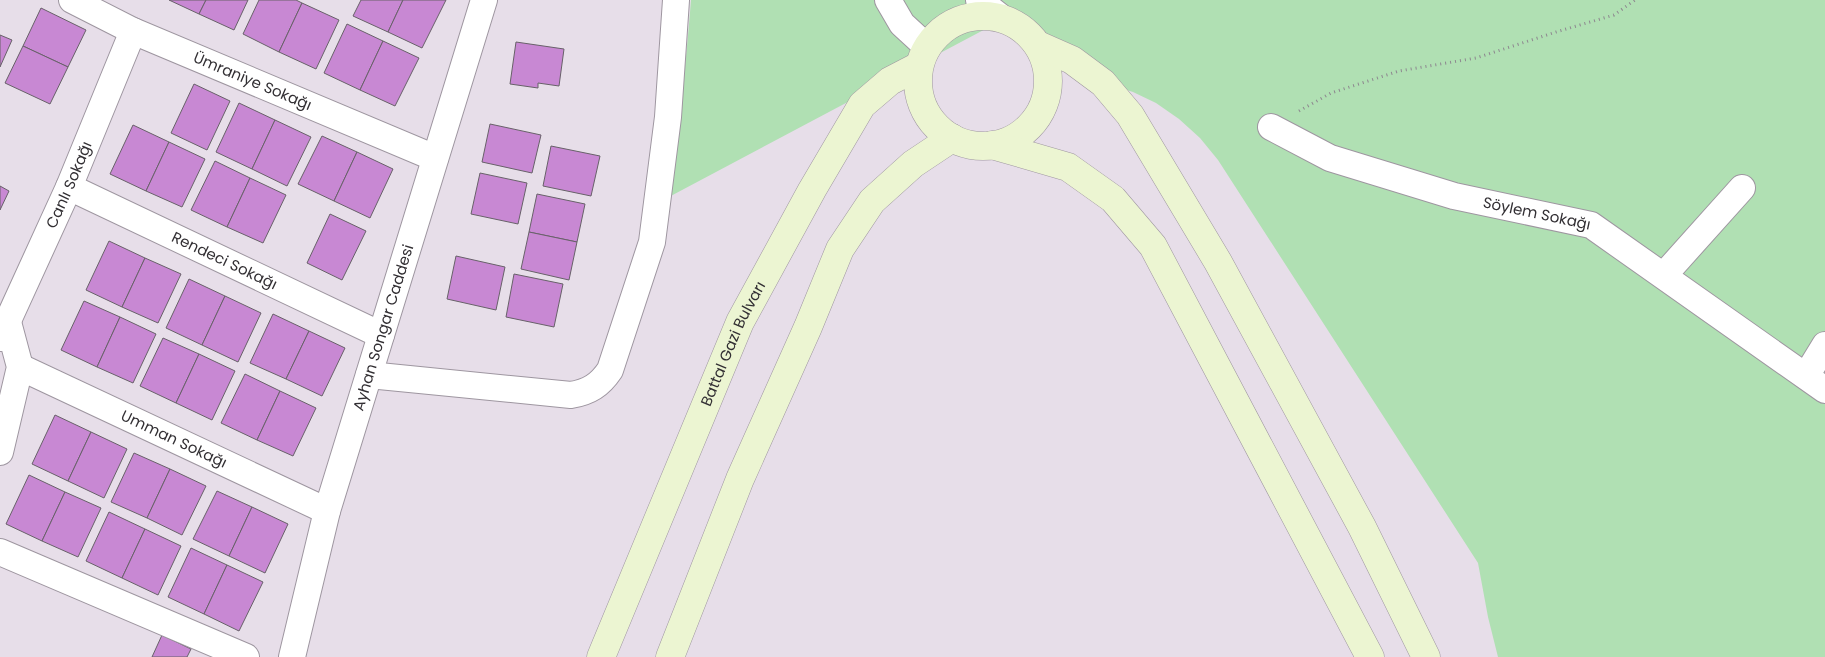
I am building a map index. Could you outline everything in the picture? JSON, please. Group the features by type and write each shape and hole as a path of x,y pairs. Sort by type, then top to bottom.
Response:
{"street":[{"name":"Ümraniye Sokağı","path":"72,0 134,31 435,158"},
{"name":"Ayhan Songar Caddesi","path":"292,657 327,511 484,0"},
{"path":"369,375 571,395 583,393 594,388 604,380 610,370 652,242 668,117 676,0"},
{"path":"888,0 923,56"},
{"path":"979,0 1003,19 1023,29 1038,45 1046,65 1048,87 1042,108 1029,126 1012,138 992,145"},
{"path":"1003,19 982,16 960,19 941,30 923,56 918,87 923,107 935,125 952,138 971,145 992,145 1068,167 1114,199 1153,246 1370,657"},
{"name":"Canlı Sokağı","path":"4,330 69,187 134,31"},
{"path":"1038,45 1072,60 1103,83 1130,115 1223,271 1362,527 1426,657"},
{"name":"Battal Gazi Bulvarı","path":"601,657 740,322 812,190 862,105 923,56"},
{"name":"Söylem Sokağı","path":"1271,127 1330,158 1454,196 1592,225 1816,383"},
{"path":"670,657 740,479 808,327 840,249 872,201 913,164 952,138"},
{"name":"Rendeci Sokağı","path":"69,187 381,335"},
{"path":"1664,275 1742,188"},
{"path":"0,452 20,366 4,330"},
{"path":"1816,383 1825,345"},
{"name":"Umman Sokağı","path":"20,366 327,511"},
{"path":"0,552 246,657"}],"path":[{"path":"1271,127 1331,93 1399,72 1476,58 1614,15 1635,0"}],"green space":[{"path":"691,0 1825,0 1825,657 1498,657 1478,563 1218,160 1200,138 1179,119 1156,103 1133,92 1108,84 1010,16 667,198 681,99"}],"building":[{"path":"169,0 206,0 199,14"},
{"path":"206,0 248,0 234,30 199,14"},
{"path":"259,0 296,0 302,3 279,52 243,34"},
{"path":"361,0 403,0 388,32 353,16"},
{"path":"403,0 446,0 422,48 388,32"},
{"path":"302,3 339,20 316,69 279,52"},
{"path":"41,8 86,30 68,67 23,46"},
{"path":"347,24 383,41 360,90 324,73"},
{"path":"0,35 12,40 0,67"},
{"path":"383,41 419,58 395,106 360,90"},
{"path":"516,42 564,49 559,86 538,83 538,88 510,84"},
{"path":"23,46 68,67 50,104 5,83"},
{"path":"194,84 230,101 207,150 171,133"},
{"path":"239,103 275,120 252,169 216,152"},
{"path":"275,120 311,137 287,186 252,169"},
{"path":"490,124 541,135 532,173 482,162"},
{"path":"133,125 169,142 146,191 110,174"},
{"path":"322,136 357,152 334,201 298,184"},
{"path":"169,142 205,159 182,207 146,191"},
{"path":"551,146 600,156 591,196 543,186"},
{"path":"357,152 393,169 370,218 334,201"},
{"path":"215,161 250,178 227,227 191,210"},
{"path":"480,173 527,183 518,224 471,214"},
{"path":"250,178 286,195 263,243 227,227"},
{"path":"0,186 9,191 0,210"},
{"path":"537,194 585,204 577,242 529,232"},
{"path":"330,214 366,231 342,280 307,263"},
{"path":"529,232 577,242 569,280 521,269"},
{"path":"109,241 145,258 122,307 86,290"},
{"path":"456,256 505,267 496,310 447,299"},
{"path":"145,258 181,274 158,323 122,307"},
{"path":"514,274 563,284 554,327 506,317"},
{"path":"189,279 225,296 202,345 166,328"},
{"path":"225,296 261,313 238,362 202,345"},
{"path":"84,301 120,317 97,367 61,350"},
{"path":"273,314 309,331 286,379 250,363"},
{"path":"120,317 156,334 133,383 97,367"},
{"path":"309,331 345,348 322,396 286,379"},
{"path":"163,338 199,354 176,403 140,386"},
{"path":"199,354 235,371 212,420 176,403"},
{"path":"245,374 280,391 257,440 221,423"},
{"path":"280,391 316,408 293,456 257,440"},
{"path":"55,415 91,432 68,481 32,464"},
{"path":"91,432 127,449 104,498 68,481"},
{"path":"134,453 170,469 147,518 111,502"},
{"path":"170,469 206,486 182,535 147,518"},
{"path":"29,475 65,492 42,541 6,524"},
{"path":"217,491 252,507 229,556 193,539"},
{"path":"65,492 101,508 78,557 42,541"},
{"path":"252,507 288,524 265,573 229,556"},
{"path":"109,512 145,529 122,578 86,561"},
{"path":"145,529 181,546 158,595 122,578"},
{"path":"191,548 227,565 204,614 168,597"},
{"path":"227,565 263,582 239,631 204,614"},
{"path":"162,635 191,649 187,657 152,657"}]}
